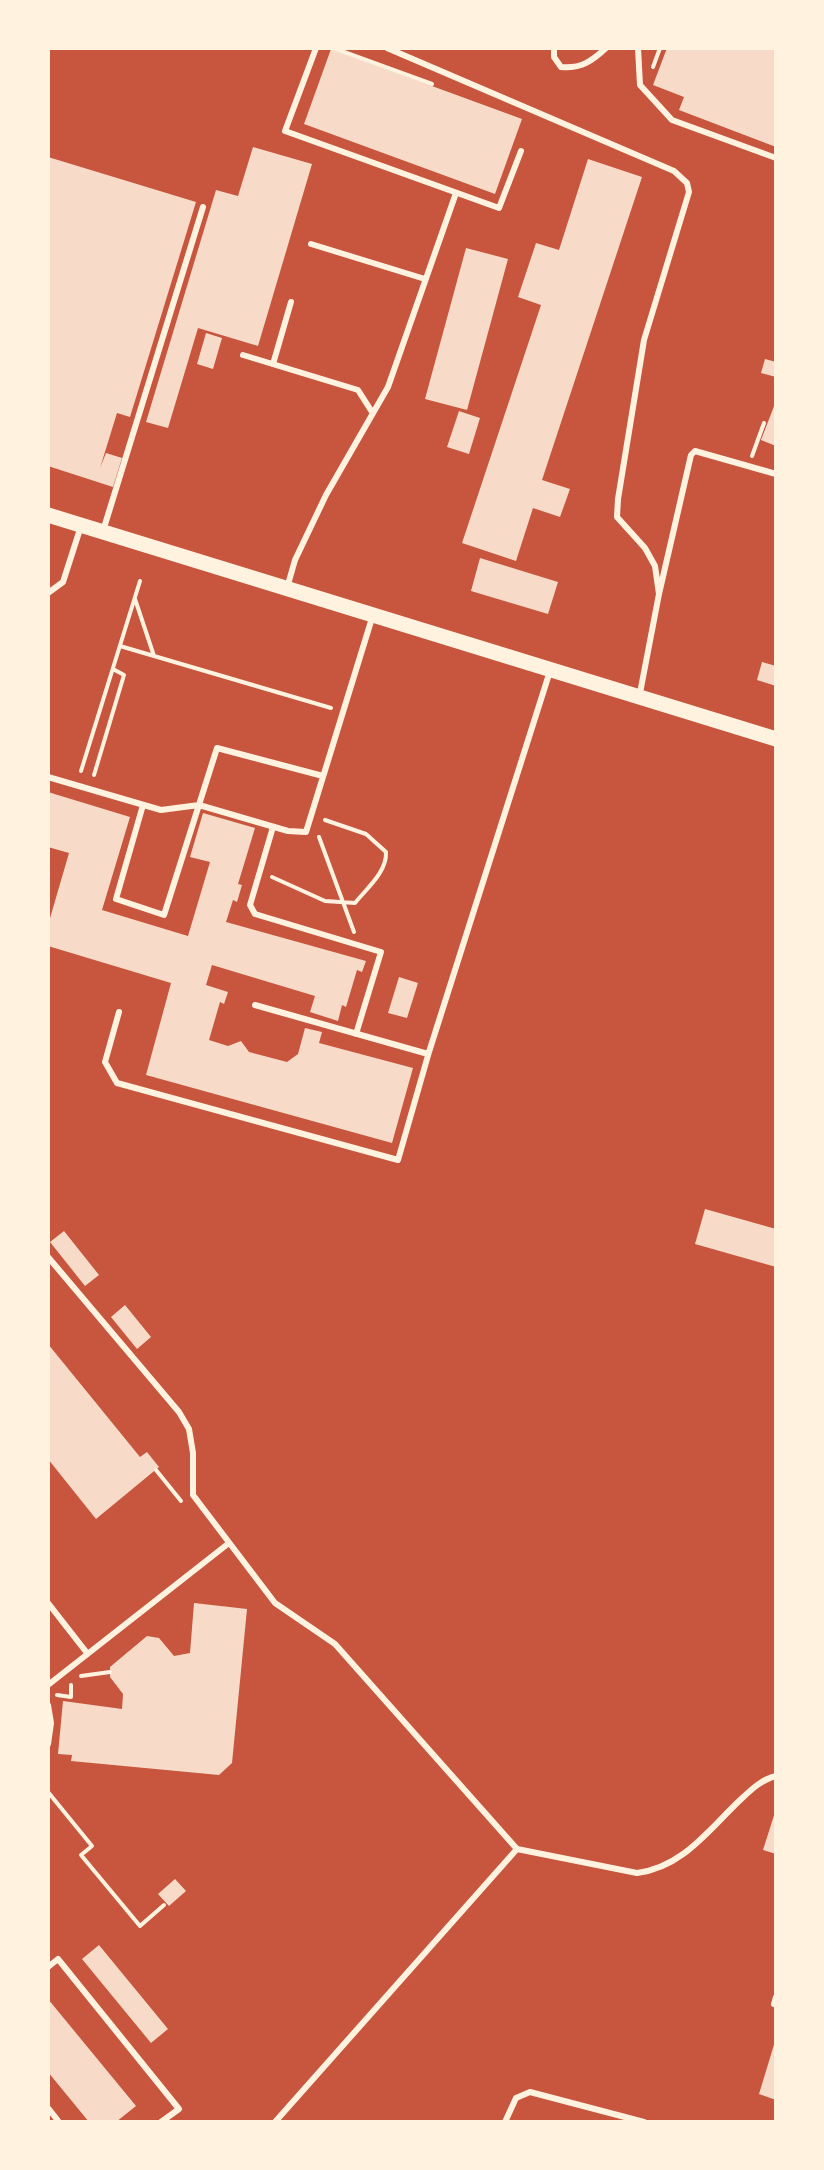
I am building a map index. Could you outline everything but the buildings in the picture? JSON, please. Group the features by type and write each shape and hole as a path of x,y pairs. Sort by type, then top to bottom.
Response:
{"street":[{"path":"48,515 776,739"}],"lane":[{"path":"316,48 285,131 499,208 520,151"},
{"path":"387,48 674,171 687,182 689,192 644,340 618,498 617,517 646,548 655,566 659,594"},
{"path":"554,48 554,57 561,67 574,68 591,62 606,48"},
{"path":"638,48 640,85 672,120 776,158"},
{"path":"286,590 295,560 326,495 388,387 456,193"},
{"path":"103,532 203,207"},
{"path":"311,244 426,279"},
{"path":"273,364 291,302"},
{"path":"242,355 358,390 372,412"},
{"path":"640,697 691,454 702,452 776,474"},
{"path":"48,593 63,582 82,525"},
{"path":"48,777 160,810 198,806 306,832 372,616"},
{"path":"119,1012 105,1062 117,1083 398,1160 550,670"},
{"path":"143,805 116,900 159,914 166,911 215,751 221,747 323,776"},
{"path":"274,827 250,905 255,914 381,952 356,1034"},
{"path":"255,1005 428,1054"},
{"path":"48,1257 179,1412 191,1441 192,1495 275,1603 335,1644 518,1849 637,1873 656,1870 680,1858 758,1783 776,1776"},
{"path":"48,1685 229,1543"},
{"path":"48,1603 88,1653"},
{"path":"48,1705 48,1744"},
{"path":"276,2122 518,1849"},
{"path":"48,1967 58,1959 179,2108 161,2122"},
{"path":"505,2122 516,2098 530,2092 644,2122"},
{"path":"48,2108 59,2122"}],"path":[{"path":"333,48 440,87"},
{"path":"748,465 764,423"},
{"path":"77,785 140,581"},
{"path":"135,596 154,656"},
{"path":"120,646 343,712"},
{"path":"90,789 124,674 112,669"},
{"path":"260,872 308,896 344,905 354,903 382,871 386,852 366,834 311,816"},
{"path":"311,816 359,946"},
{"path":"156,1470 190,1512"},
{"path":"48,1694 71,1696 72,1674 92,1676 110,1672"},
{"path":"48,1792 92,1846 81,1855 140,1926 164,1906"}]}
